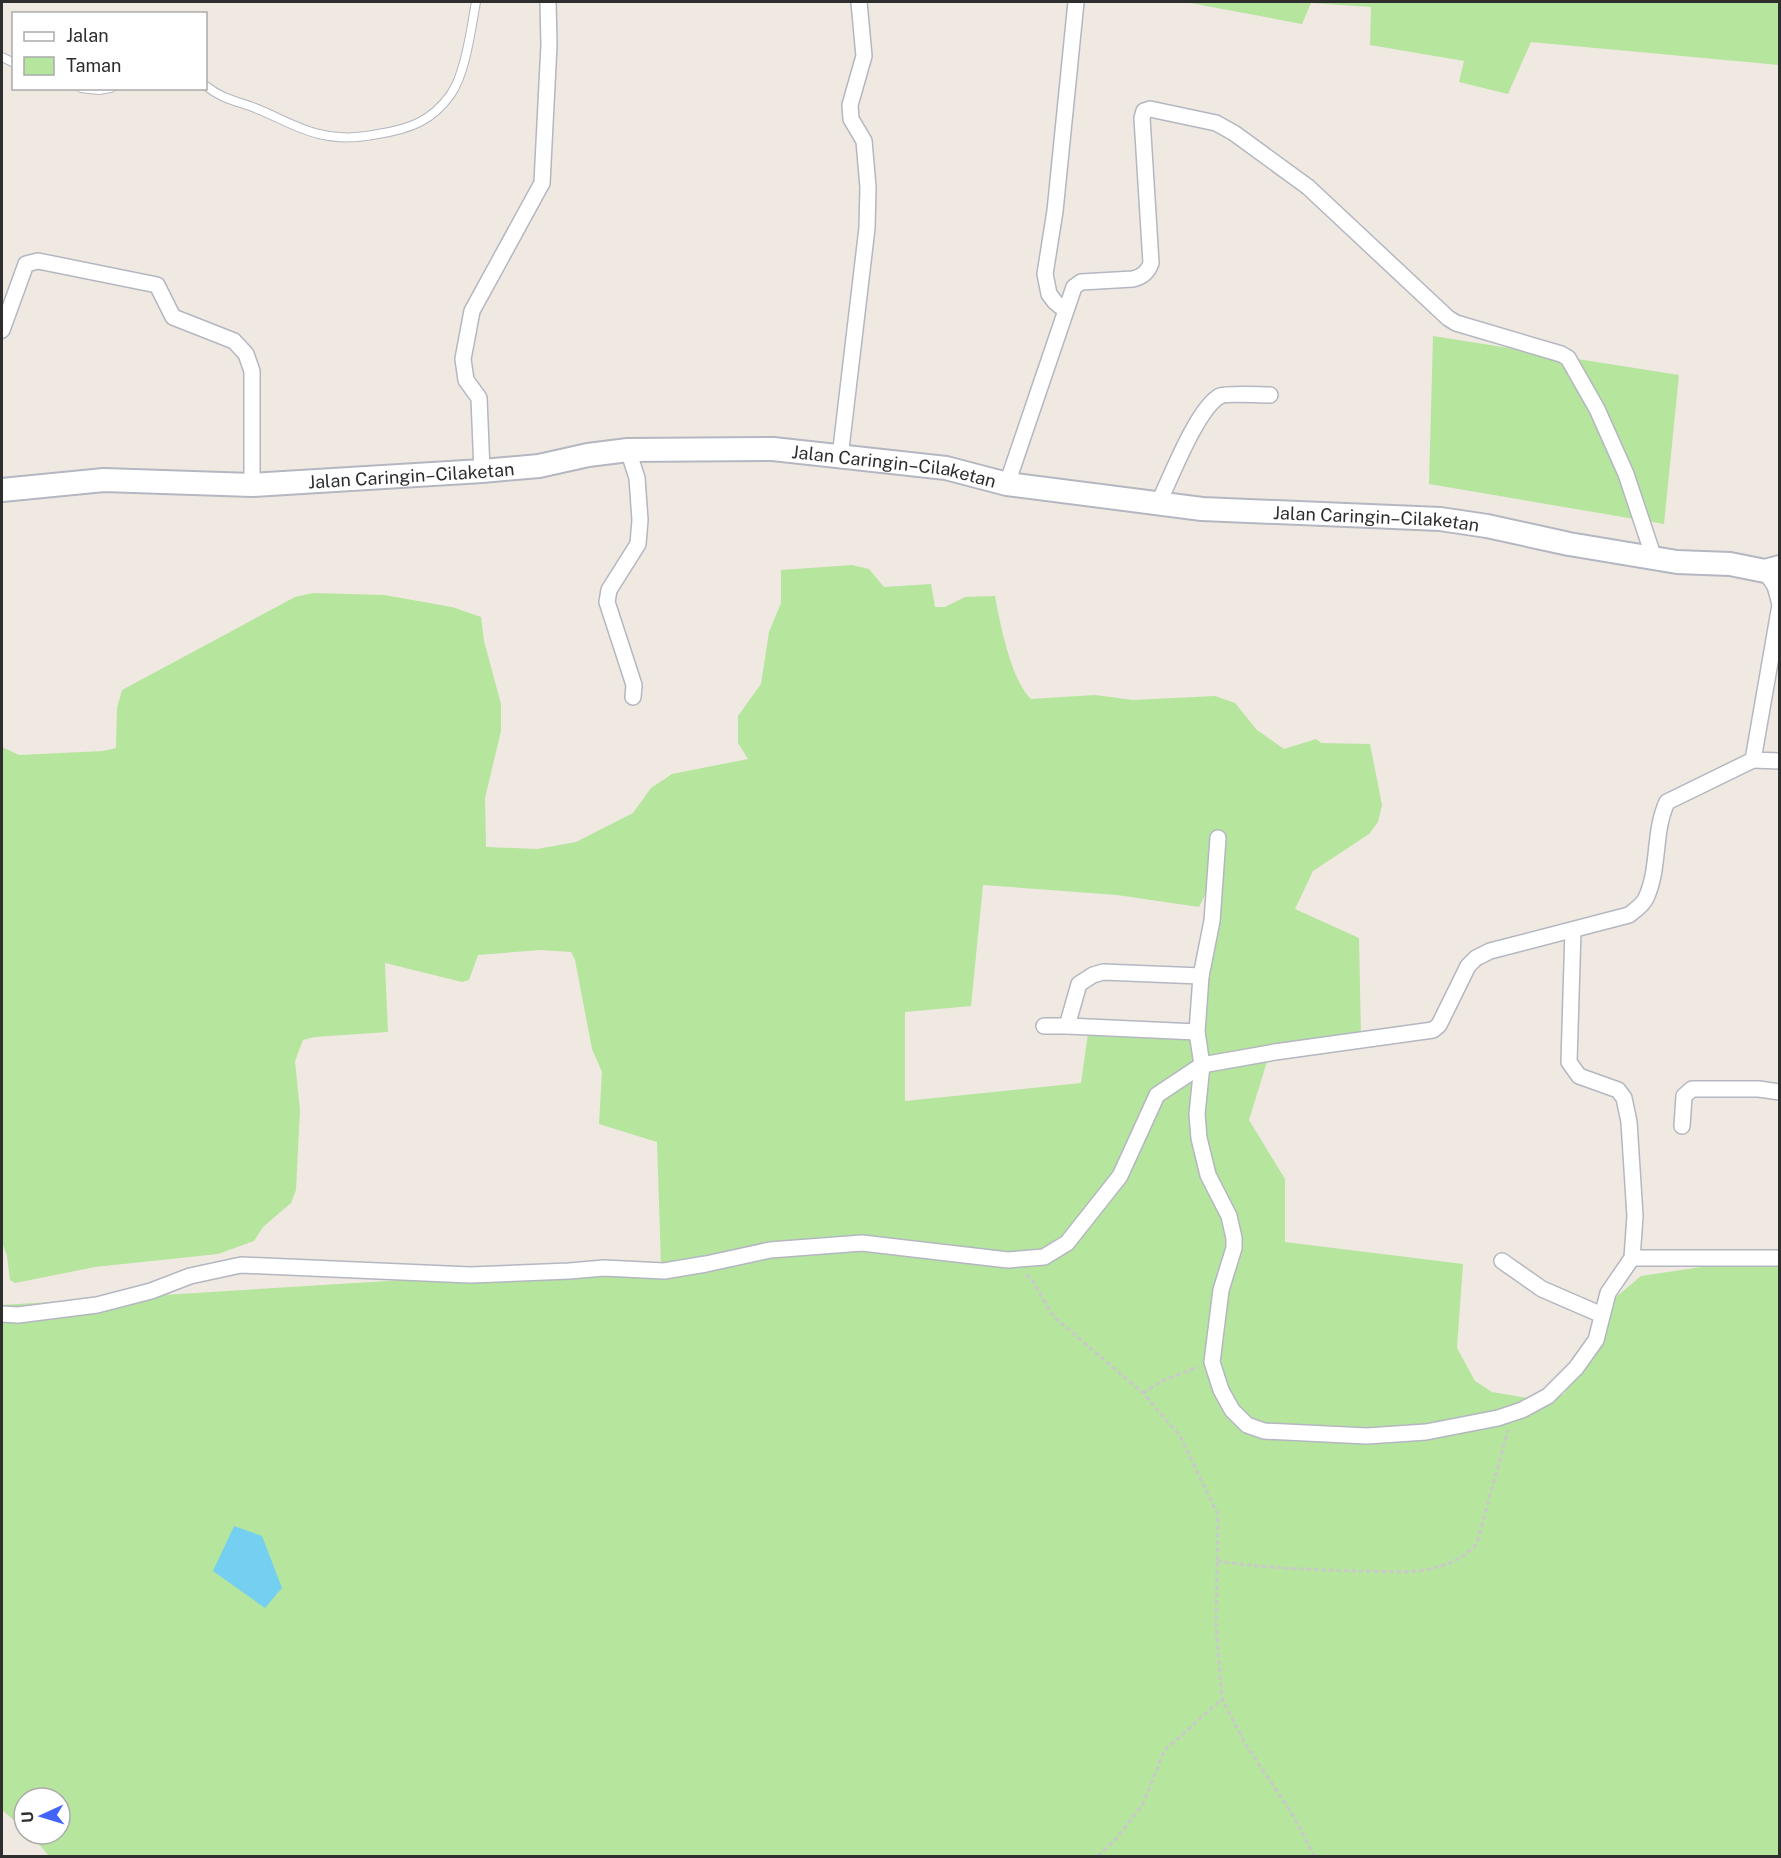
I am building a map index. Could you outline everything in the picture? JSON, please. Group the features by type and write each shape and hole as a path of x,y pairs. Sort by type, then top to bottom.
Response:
{"street":[{"path":"482,471 478,398 466,380 463,359 472,310 542,183 549,45 548,2"},
{"path":"840,457 867,228 868,187 864,141 851,119 850,105 864,56 859,2"},
{"path":"1065,310 1054,302 1049,294 1045,274 1057,200 1076,2"},
{"path":"1007,484 1074,287 1081,282 1132,279 1140,277 1149,269 1151,263 1142,118 1144,111 1150,109 1216,123 1234,133 1308,187 1456,323 1568,358 1597,409 1626,474 1654,558"},
{"path":"2,330 26,264 38,261 157,285 173,317 234,341 246,354 252,371 252,485"},
{"path":"1158,504 1200,417 1210,404 1221,395 1270,395"},
{"name":"Jalan Caringin–Cilaketan","path":"2,490 104,480 252,485 538,466 588,455 628,450 773,449 946,468 1007,484 1202,509 1440,519 1487,525 1569,544 1677,562 1730,564 1772,569"},
{"path":"628,450 637,478 640,520 638,544 609,591 608,602 634,685 633,697"},
{"path":"1753,760 1779,605 1772,569"},
{"path":"2,1314 18,1315 97,1305 151,1291 190,1276 241,1265 470,1275 604,1268 664,1271 770,1250 862,1243 1008,1260 1044,1257 1066,1243 1120,1176 1157,1095 1202,1065 1275,1052 1433,1030 1439,1025 1468,966 1476,958 1490,951 1629,915 1645,900 1652,880 1661,815 1667,802 1753,760 1779,761"},
{"path":"1218,838 1212,921 1202,976 1197,1032 1202,1065 1197,1114 1198,1137 1208,1175 1229,1216 1234,1248 1221,1290 1212,1362 1221,1390 1232,1410 1247,1425 1264,1431 1367,1436 1426,1432 1498,1418 1522,1410 1548,1396 1576,1368 1596,1340 1608,1293 1632,1258 1635,1216 1629,1122 1624,1098 1618,1090 1579,1076 1569,1062 1573,930"},
{"path":"1066,1026 1079,984 1093,975 1103,972 1202,976"},
{"path":"1044,1026 1197,1032"},
{"path":"1682,1126 1684,1096 1692,1089 1759,1089 1779,1092"},
{"path":"1632,1258 1779,1258"},
{"path":"1502,1261 1542,1288 1602,1315"}],"lane":[{"path":"207,87 230,100 253,107 317,134 352,138 404,130 422,122 437,111 452,92 462,69 476,2"}],"path":[{"path":"1008,1260 1032,1280 1054,1317 1143,1393 1180,1436 1218,1515 1216,1623 1222,1699 1246,1745 1293,1815 1314,1857"},
{"path":"1143,1393 1162,1381 1212,1362"},
{"path":"1217,1561 1279,1569 1394,1572 1433,1569 1455,1561 1469,1552 1477,1543 1509,1428 1522,1410"},
{"path":"1098,1857 1116,1839 1143,1804 1164,1751 1222,1699"}],"green space":[{"path":"1185,2 1779,2 1779,65 1531,42 1508,94 1459,82 1464,61 1370,45 1371,7 1311,3 1302,24"},
{"path":"1433,336 1679,375 1664,524 1429,484"},
{"path":"852,565 869,569 884,587 931,584 935,607 945,607 965,597 995,596 1012,665 1031,699 1095,695 1133,700 1215,696 1235,703 1257,730 1284,749 1316,739 1321,743 1370,744 1382,805 1378,822 1369,834 1313,871 1295,909 1359,938 1361,1035 1269,1055 1249,1120 1285,1179 1285,1242 1463,1264 1457,1348 1475,1381 1492,1392 1534,1399 1564,1394 1610,1302 1641,1276 1715,1265 1779,1265 1779,1856 49,1856 40,1846 72,1846 72,1786 12,1786 12,1819 2,1810 2,1305 661,1264 657,1142 599,1124 602,1072 592,1049 575,960 571,952 540,950 478,955 469,980 462,982 385,963 388,1032 315,1037 303,1040 295,1061 300,1110 296,1190 291,1203 263,1227 254,1241 218,1254 95,1267 15,1283 10,1280 7,1256 2,1242 2,747 19,755 103,751 116,748 117,708 122,690 295,597 313,593 384,595 452,607 481,617 484,641 501,704 501,731 485,798 486,847 537,849 576,842 633,813 651,788 672,774 748,759 738,743 738,716 761,684 769,632 781,603 781,570","holes":["983,885 1117,895 1199,907 1209,887 1193,1036 1089,1026 1081,1083 905,1101 905,1012 971,1006"]}],"water":[{"path":"234,1526 262,1536 282,1588 265,1608 213,1571"}]}
